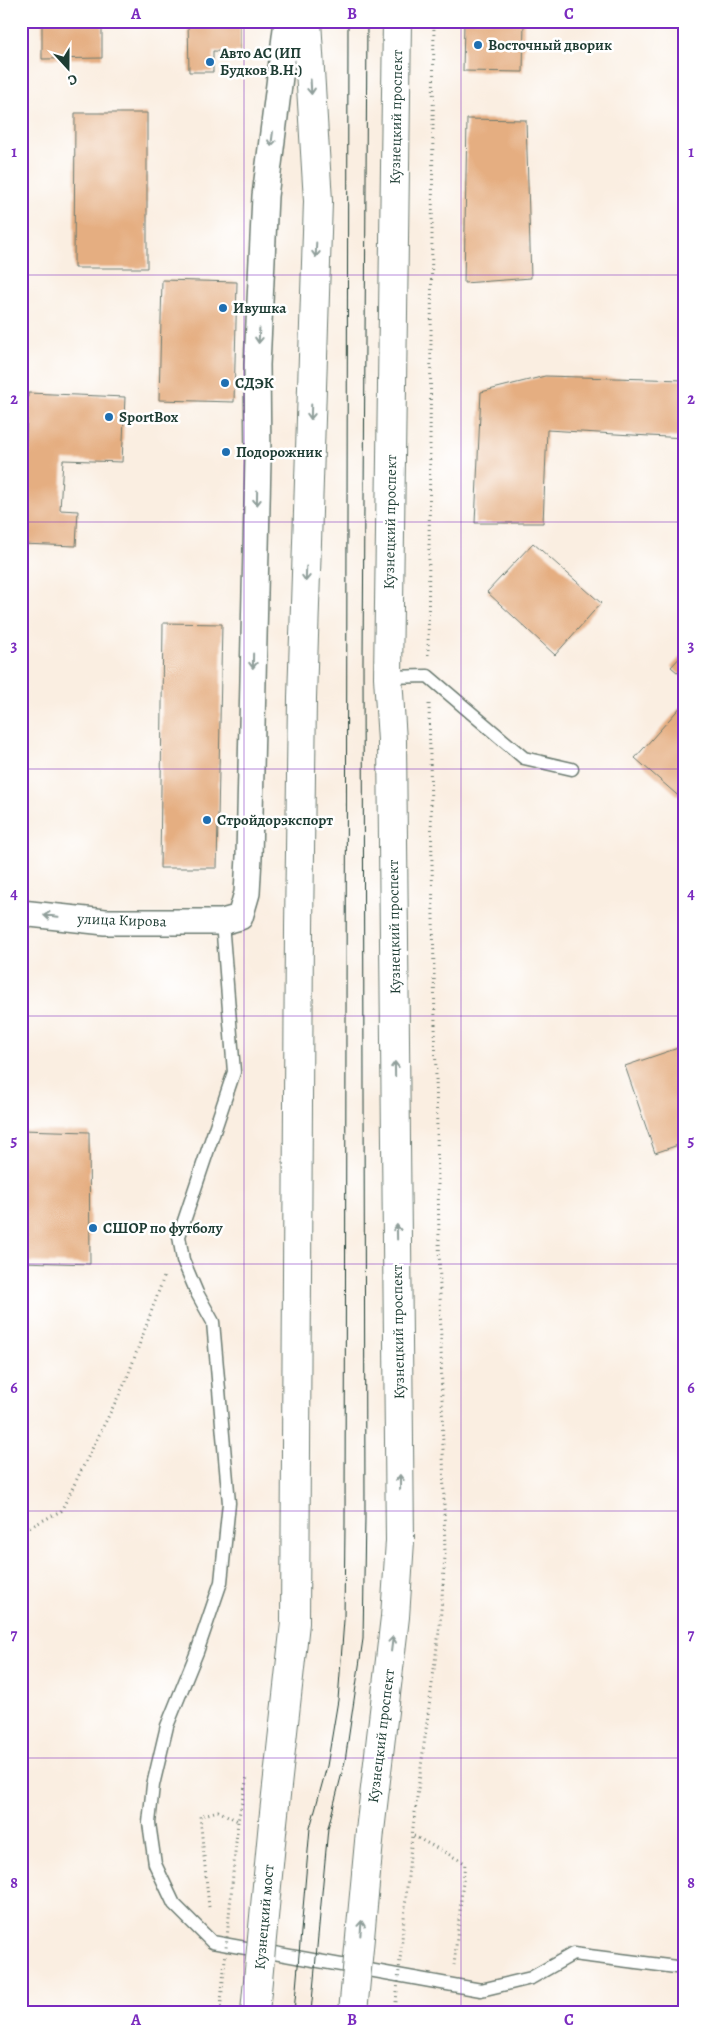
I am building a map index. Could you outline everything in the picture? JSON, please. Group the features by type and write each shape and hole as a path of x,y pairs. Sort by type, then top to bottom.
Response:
{"main road":[{"name":"Кузнецкий мост","path":"255,2012 273,1822 295,1623 302,736 318,201 307,21"},
{"name":"Кузнецкий проспект","path":"353,2012 370,1831 395,1618 400,1541 392,741 388,678 397,21"}],"street":[{"path":"222,922 240,917 247,893 258,470 257,365 265,196 287,21"},
{"name":"улица Кирова","path":"21,913 105,922 222,922"}],"lane":[{"path":"388,678 428,676 524,758 572,769"},
{"path":"222,922 234,1072 179,1236 183,1260 197,1293 213,1322 229,1503 221,1582 197,1652 167,1726 153,1786 149,1823 155,1864 174,1904 212,1942 481,1990 531,1978 573,1954 684,1968"}],"path":[{"path":"395,2012 412,1835 440,1624 445,1556 428,676 434,21"},
{"path":"21,1532 61,1512 126,1381 179,1236"},
{"path":"212,1942 200,1816 218,1811 238,1821 220,2012"},
{"path":"412,1835 465,1863 452,1986"}],"building":[{"path":"42,21 102,21 102,58 42,59"},
{"path":"188,21 240,21 240,52 213,51 213,72 189,72"},
{"path":"464,21 524,21 523,72 463,71"},
{"path":"75,113 147,113 147,268 74,268"},
{"path":"467,119 526,120 531,278 464,283"},
{"path":"162,280 237,282 234,402 159,400"},
{"path":"545,376 684,380 684,438 547,430 543,523 475,523 481,392"},
{"path":"28,393 125,397 122,462 63,460 60,510 78,511 76,546 21,544"},
{"path":"533,543 601,603 555,655 487,592"},
{"path":"163,623 222,624 217,868 160,868"},
{"path":"684,653 684,678 671,667"},
{"path":"684,703 684,801 635,758"},
{"path":"684,1046 684,1143 655,1153 625,1066"},
{"path":"21,1130 89,1132 90,1264 21,1262"}],"tram line":[{"path":"294,2012 310,1828 327,1766 338,1700 344,1620 348,21"},
{"path":"311,2012 328,1828 345,1761 363,1639 365,1517 363,661 367,21"}],"place":[{"name":"Восточный дворик","path":"478,45"},
{"name":"Авто АС (ИП Будков В.Н.)","path":"210,62"},
{"name":"Ивушка","path":"223,308"},
{"name":"СДЭК","path":"225,383"},
{"name":"SportBox","path":"109,417"},
{"name":"Подорожник","path":"226,452"},
{"name":"Стройдорэкспорт","path":"207,820"},
{"name":"СШОР по футболу","path":"93,1228"}]}
